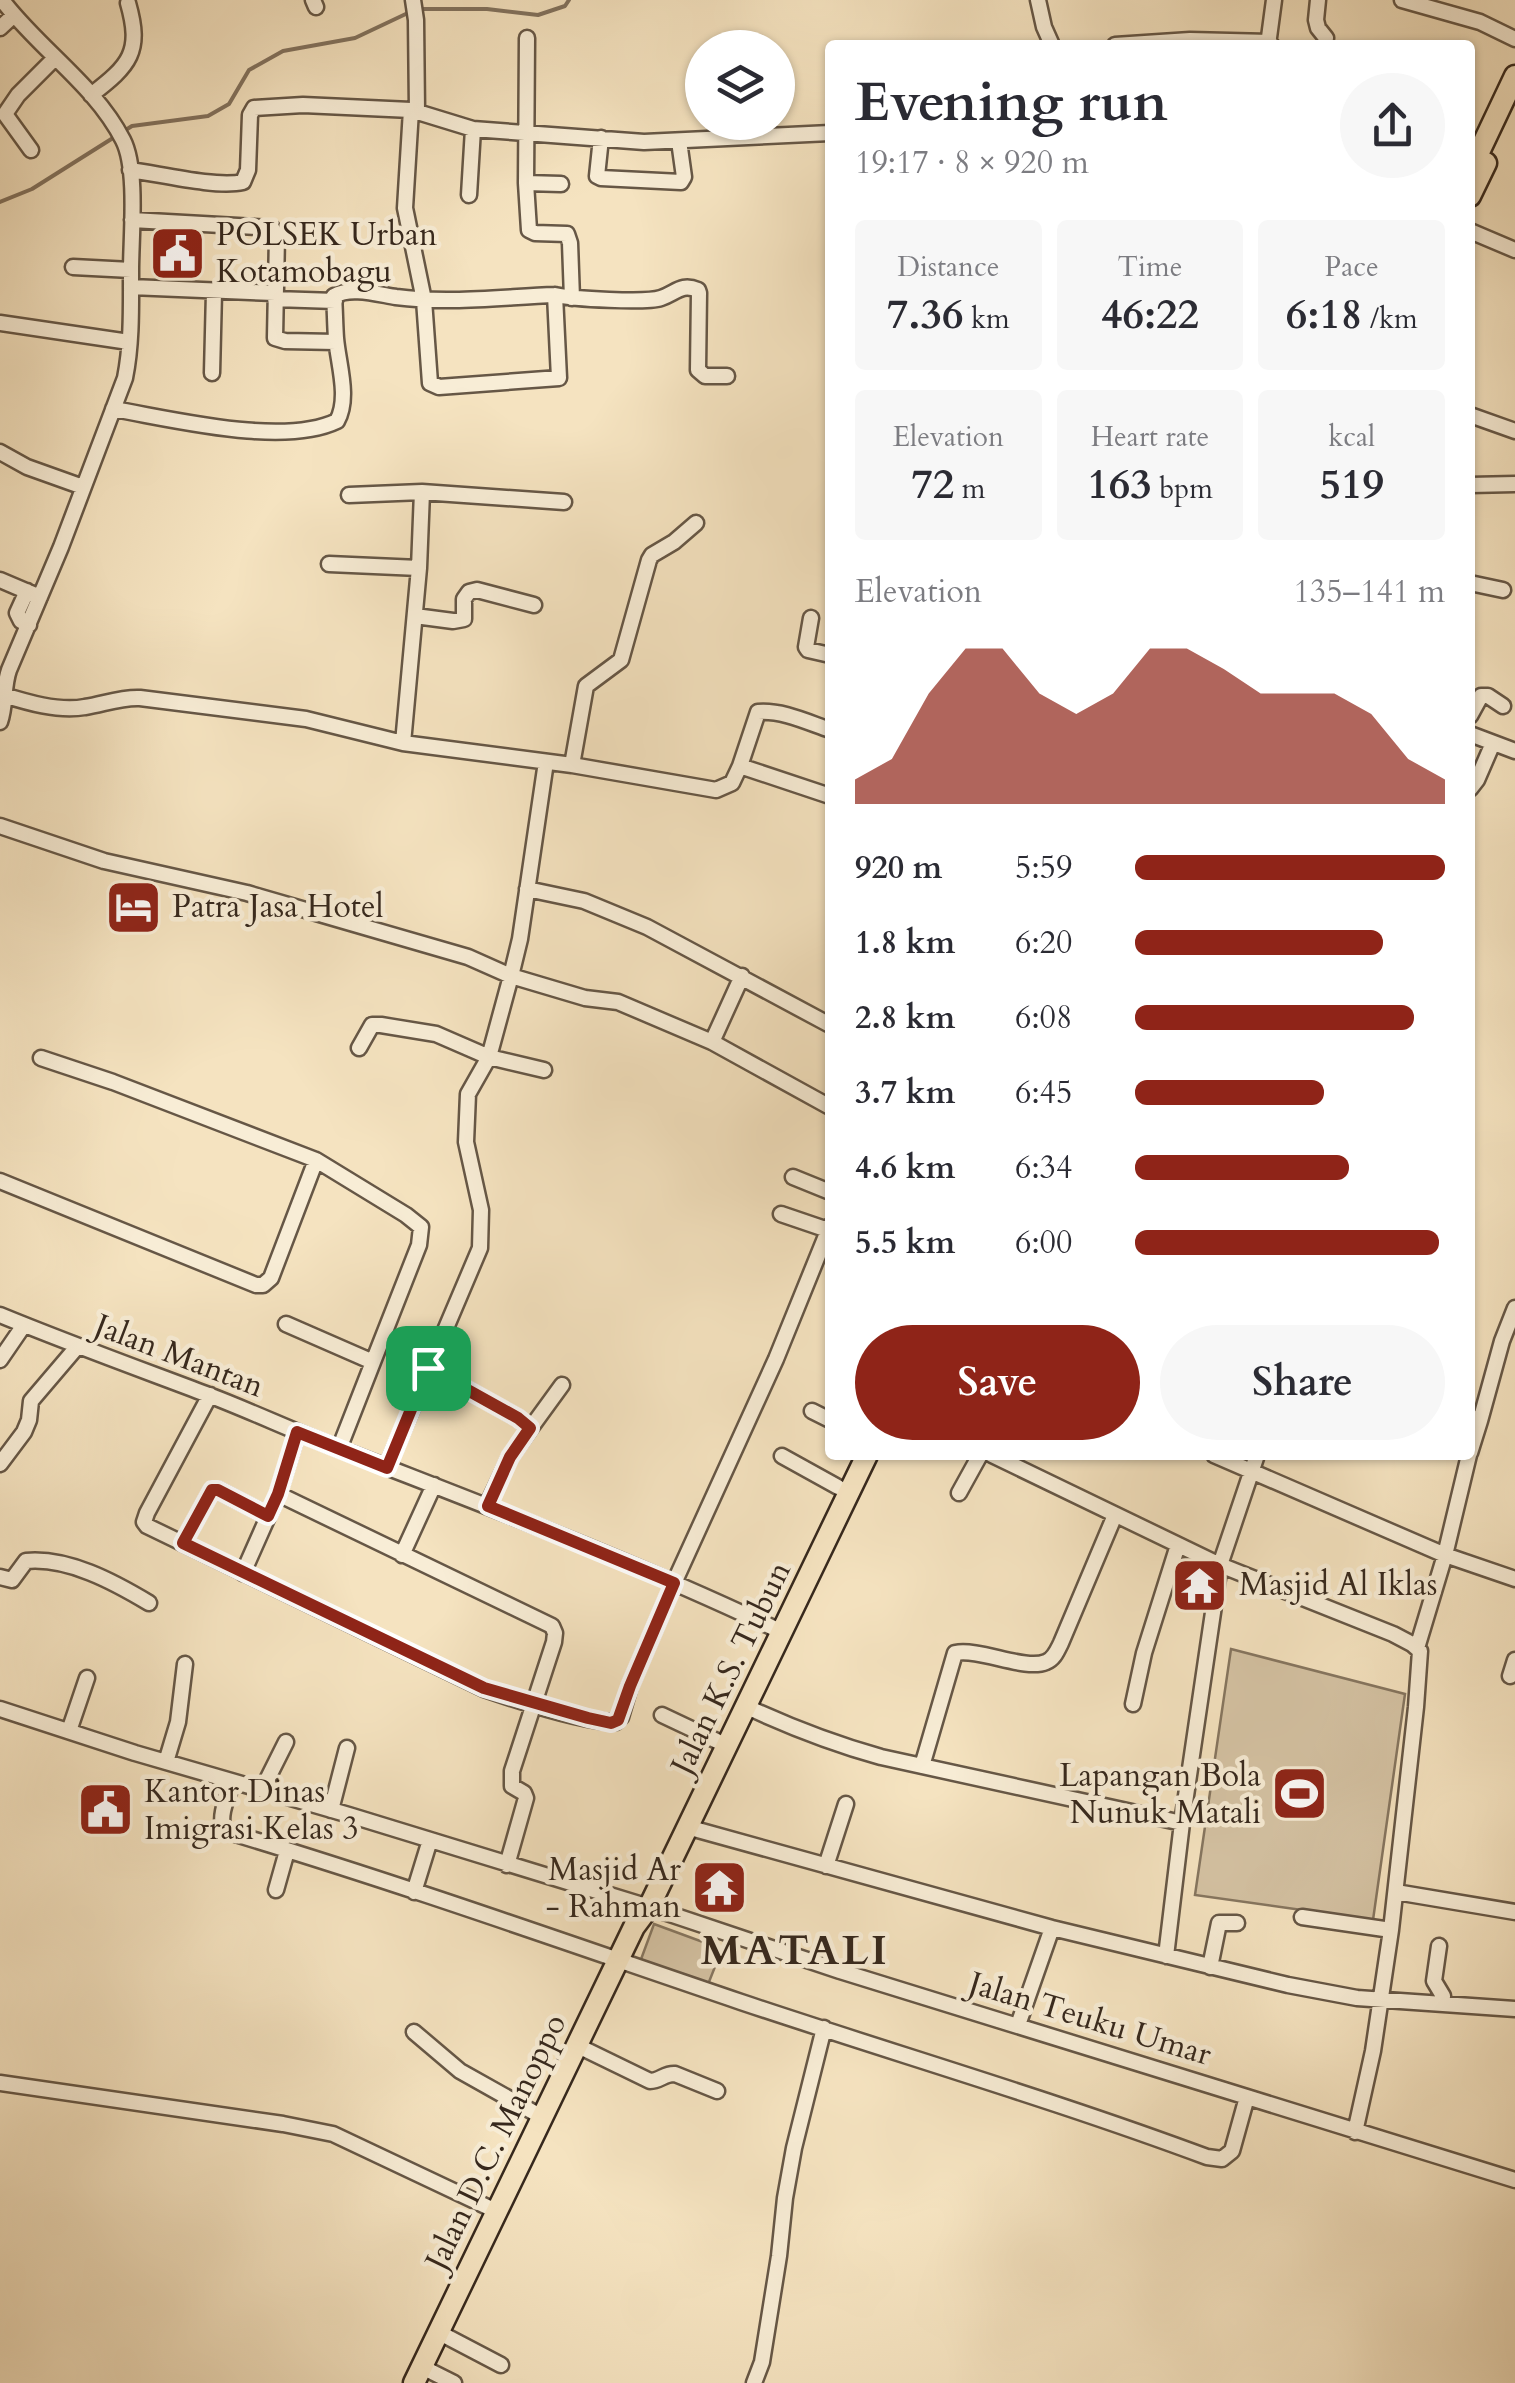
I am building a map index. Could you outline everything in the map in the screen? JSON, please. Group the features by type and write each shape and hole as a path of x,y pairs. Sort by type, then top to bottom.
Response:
{"highway":[{"path":"1475,184 1510,100 1515,76"},
{"path":"1475,162 1510,100"},
{"name":"Jalan K.S. Tubun","path":"644,1906 746,1706 851,1460"},
{"name":"Jalan K.S. Tubun","path":"644,1906 717,1742 864,1460"},
{"name":"Jalan D.C. Manoppo","path":"418,2375 644,1906"}],"street":[{"path":"0,722 9,670 29,625 17,613 34,594 61,547 126,378 132,220 125,142 92,95 2,0"},
{"path":"1038,0 1050,40"},
{"path":"1269,40 1274,0"},
{"path":"1318,0 1316,20 1325,40"},
{"path":"1402,0 1480,22 1515,39"},
{"path":"92,95 118,75 130,58 134,21 128,3"},
{"path":"414,5 414,111 405,208 424,300 430,383 439,387 559,378 555,296"},
{"path":"0,28 14,15"},
{"path":"527,38 528,230 562,233 569,238 572,298"},
{"path":"31,150 5,114 55,58"},
{"path":"130,170 233,184 243,182 248,170 250,115 258,106 414,111 473,129 644,142 825,134"},
{"path":"468,196 473,129"},
{"path":"601,138 601,178 681,182 684,177 679,140"},
{"path":"526,183 561,184"},
{"path":"132,220 272,228 277,236 277,339 336,342"},
{"path":"1475,233 1515,250"},
{"path":"72,267 131,270"},
{"path":"131,287 335,301"},
{"path":"113,409 249,431 308,430 337,421 342,390 335,301 337,293 357,291 424,300 555,296 660,299 680,288 695,288 699,293 698,370 705,376 726,376"},
{"path":"212,373 214,292"},
{"path":"0,323 129,342"},
{"path":"1475,418 1515,431"},
{"path":"0,452 83,487"},
{"path":"1475,485 1515,484"},
{"path":"349,495 422,492 564,502"},
{"path":"403,742 422,492"},
{"path":"572,765 586,686 621,660 648,560 696,523"},
{"path":"329,564 419,568"},
{"path":"0,580 34,594"},
{"path":"1475,584 1503,590"},
{"path":"415,616 464,620 464,599 477,590 534,604"},
{"path":"810,618 806,647 825,654"},
{"path":"2,695 64,708 84,708 129,698 187,703 306,719 403,742 716,790 732,784 758,712 785,715 825,728"},
{"path":"1475,706 1480,696 1488,696 1503,706"},
{"path":"1475,736 1515,751"},
{"path":"1475,783 1493,743"},
{"path":"387,1468 482,1240 481,1210 467,1151 468,1094 488,1057 511,976 546,762"},
{"path":"740,766 825,794"},
{"path":"0,826 104,861 247,893 468,956 511,976 585,998 618,1002 712,1042 825,1105"},
{"path":"527,889 600,906 825,1021"},
{"path":"712,1042 742,976"},
{"path":"359,1048 372,1025 381,1024 436,1034 488,1057 544,1070"},
{"path":"41,1058 316,1160 421,1228 419,1245 339,1449"},
{"path":"0,1181 256,1286 271,1278 316,1160"},
{"path":"793,1177 825,1190"},
{"path":"781,1214 825,1227"},
{"path":"210,1395 145,1519 147,1526 468,1682 532,1704 611,1723 618,1720 825,1238"},
{"path":"1475,1419 1508,1343 1515,1308"},
{"name":"Jalan Mantan","path":"0,1316 488,1506 777,1630"},
{"path":"286,1324 374,1362"},
{"path":"0,1360 24,1325"},
{"path":"0,1464 24,1432 31,1401 77,1347"},
{"path":"428,1368 530,1428"},
{"path":"488,1506 510,1457 562,1385"},
{"path":"812,1411 825,1418"},
{"path":"243,1574 278,1494 297,1432"},
{"path":"782,1456 838,1487"},
{"path":"959,1494 977,1460"},
{"path":"1002,1460 1220,1565 1393,1634 1417,1648 1421,1655 1396,1892 1373,2051 1355,2132"},
{"path":"1225,1460 1446,1555 1515,1579"},
{"path":"1166,1956 1220,1565 1256,1460"},
{"path":"1417,1648 1446,1555 1469,1460"},
{"path":"402,1554 434,1485"},
{"path":"183,1543 212,1490 268,1516"},
{"path":"278,1494 552,1626 554,1642 511,1779 512,1786 526,1798 507,1864"},
{"path":"922,1766 955,1653 1038,1664 1051,1660 1115,1515"},
{"path":"1132,1704 1178,1544"},
{"path":"0,1577 12,1580 26,1560 40,1560 109,1580 149,1603"},
{"path":"1510,1676 1515,1660"},
{"path":"166,1762 178,1722 185,1664"},
{"path":"69,1731 88,1678"},
{"path":"746,1706 836,1744 1182,1823"},
{"name":"Jalan Teuku Umar","path":"0,1709 644,1906 840,1971 1515,2180"},
{"path":"662,1716 717,1742"},
{"path":"262,1790 286,1742"},
{"path":"331,1810 347,1748"},
{"path":"233,1782 221,1818 222,1828 1215,2160 1232,2152 1247,2097"},
{"path":"826,1866 846,1804"},
{"path":"687,1827 1052,1928 1321,1992 1515,2009"},
{"path":"414,1892 430,1840"},
{"path":"276,1890 287,1850"},
{"path":"1396,1892 1515,1912"},
{"path":"1302,1917 1390,1930"},
{"path":"1210,1967 1219,1924 1238,1924"},
{"path":"1018,2025 1052,1928"},
{"path":"1438,1946 1434,1981 1442,2004"},
{"path":"754,2383 762,2362 794,2148 824,2028"},
{"path":"414,2032 460,2070 549,2103"},
{"path":"576,2046 650,2080 675,2074 718,2090"},
{"path":"0,2083 333,2134 496,2211"},
{"path":"438,2332 501,2365"},
{"path":"418,2375 454,2383"}],"shaded area":[{"name":"Lapangan Bola Nunuk Matali","path":"1231,1649 1405,1694 1373,1920 1195,1895"},
{"path":"654,1924 722,1949 707,1987 640,1962"}],"waterway":[{"path":"419,9 487,9 538,15 565,6 569,0"},
{"path":"0,202 32,189 132,126 208,116 229,104 249,70 283,51 355,38 410,12"}],"place":[{"name":"POLSEK Urban Kotamobagu","path":"177,253"},
{"name":"Patra Jasa Hotel","path":"133,907"},
{"name":"Masjid Al Iklas","path":"1200,1585"},
{"name":"Lapangan Bola Nunuk Matali","path":"1300,1794"},
{"name":"Kantor Dinas Imigrasi Kelas 3","path":"105,1810"},
{"name":"Masjid Ar - Rahman","path":"720,1888"}],"district":[{"name":"MATALI","path":"795,1950"}],"route":[{"path":"428,1368 530,1428 510,1457 488,1506 674,1583 618,1720 611,1723 532,1704 468,1682 183,1543 212,1490 268,1516 297,1432 387,1468 428,1368"}]}
